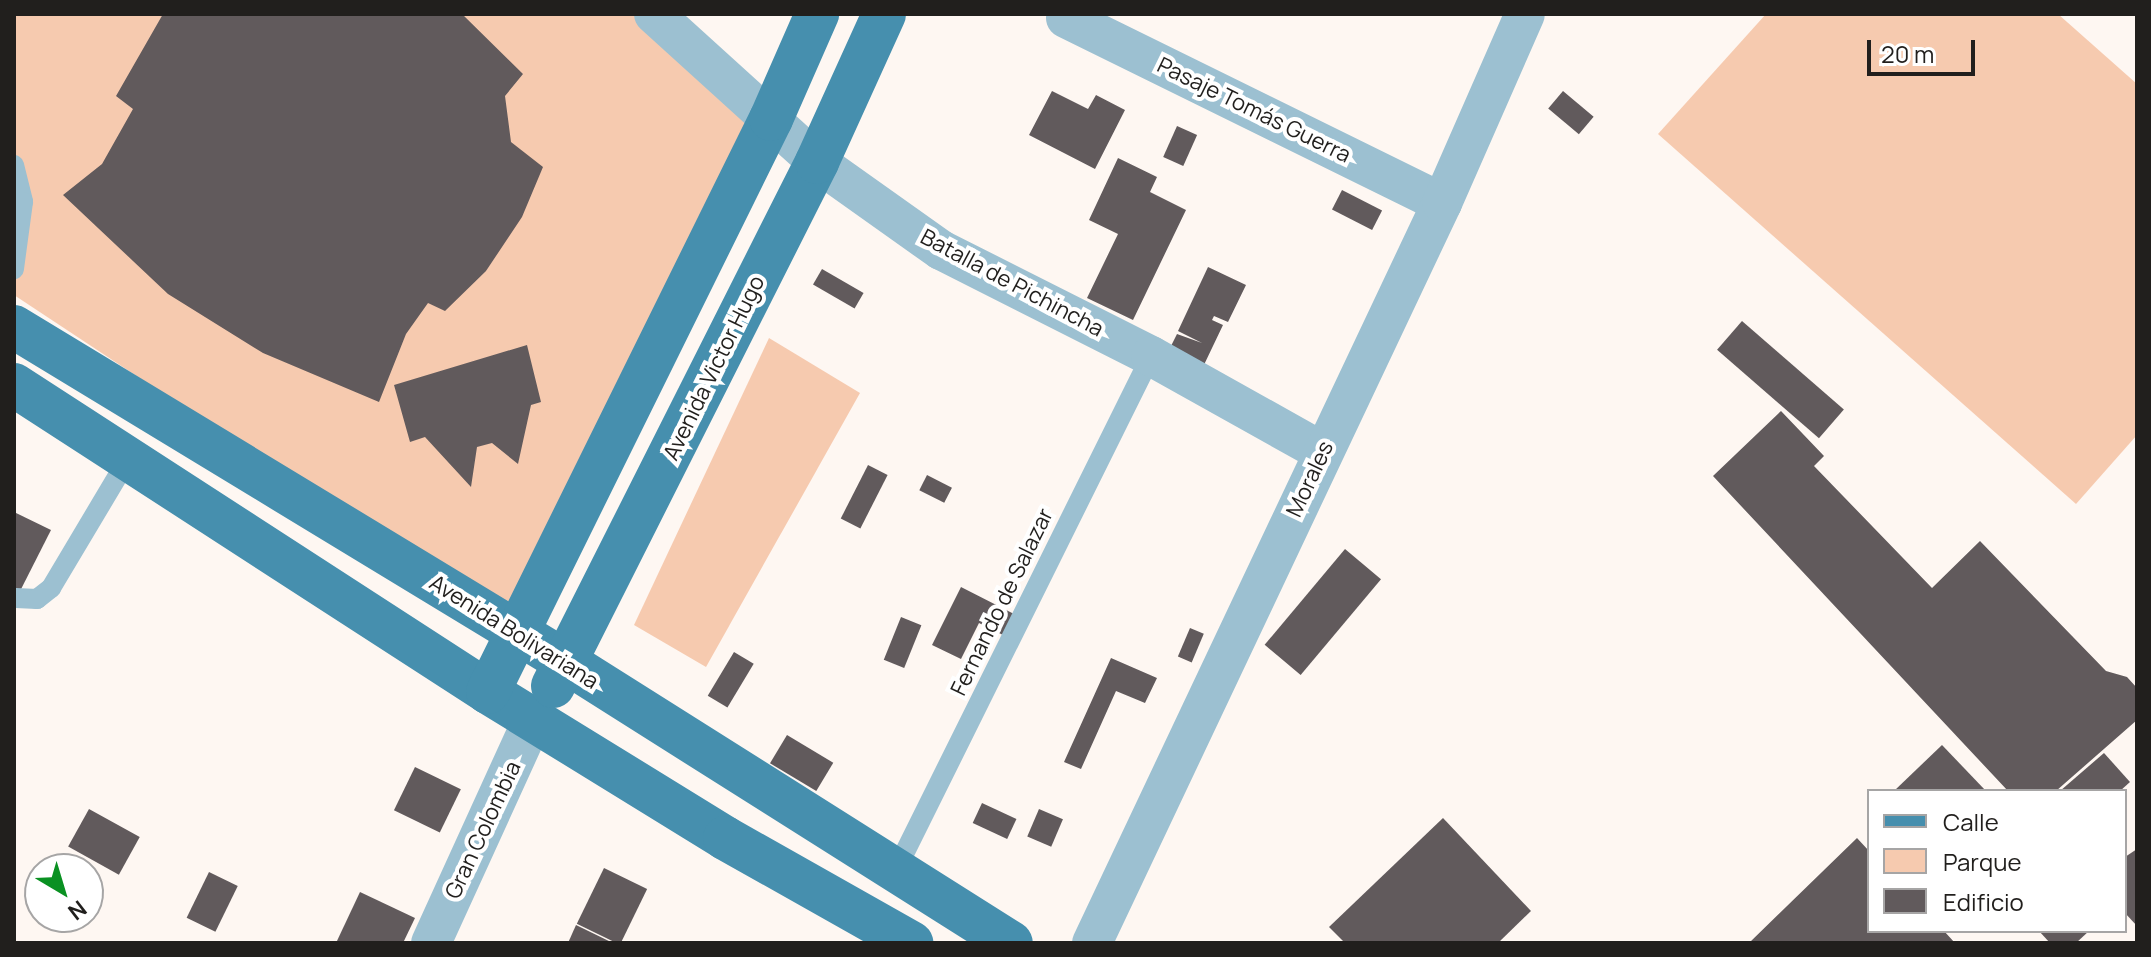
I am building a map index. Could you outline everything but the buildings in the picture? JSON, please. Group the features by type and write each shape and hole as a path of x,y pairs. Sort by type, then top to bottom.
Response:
{"main road":[{"path":"488,692 771,119 817,14"},
{"name":"Avenida Victor Hugo","path":"534,717 566,662 817,162 884,14"},
{"name":"Avenida Bolivariana","path":"14,327 566,662 1011,943"},
{"path":"15,390 129,457 488,692 534,717 725,838 911,943"}],"street":[{"name":"Batalla de Pichincha","path":"654,14 817,162 941,250 1151,356 1323,452"},
{"name":"Morales","path":"1092,943 1442,203 1525,14"},
{"name":"Pasaje Tomás Guerra","path":"1066,18 1442,203"},
{"name":"Gran Colombia","path":"431,943 534,717"}],"lane":[{"path":"14,165 23,202 14,269"},
{"name":"Fernando de Salazar","path":"896,870 1151,356"},
{"path":"16,598 37,599 51,588 129,457"}],"green space":[{"path":"14,14 654,14 771,119 518,628 14,295"},
{"path":"1766,14 2058,14 2137,84 2137,435 2076,504 1658,134"},
{"path":"769,338 860,393 706,667 634,625"}]}
